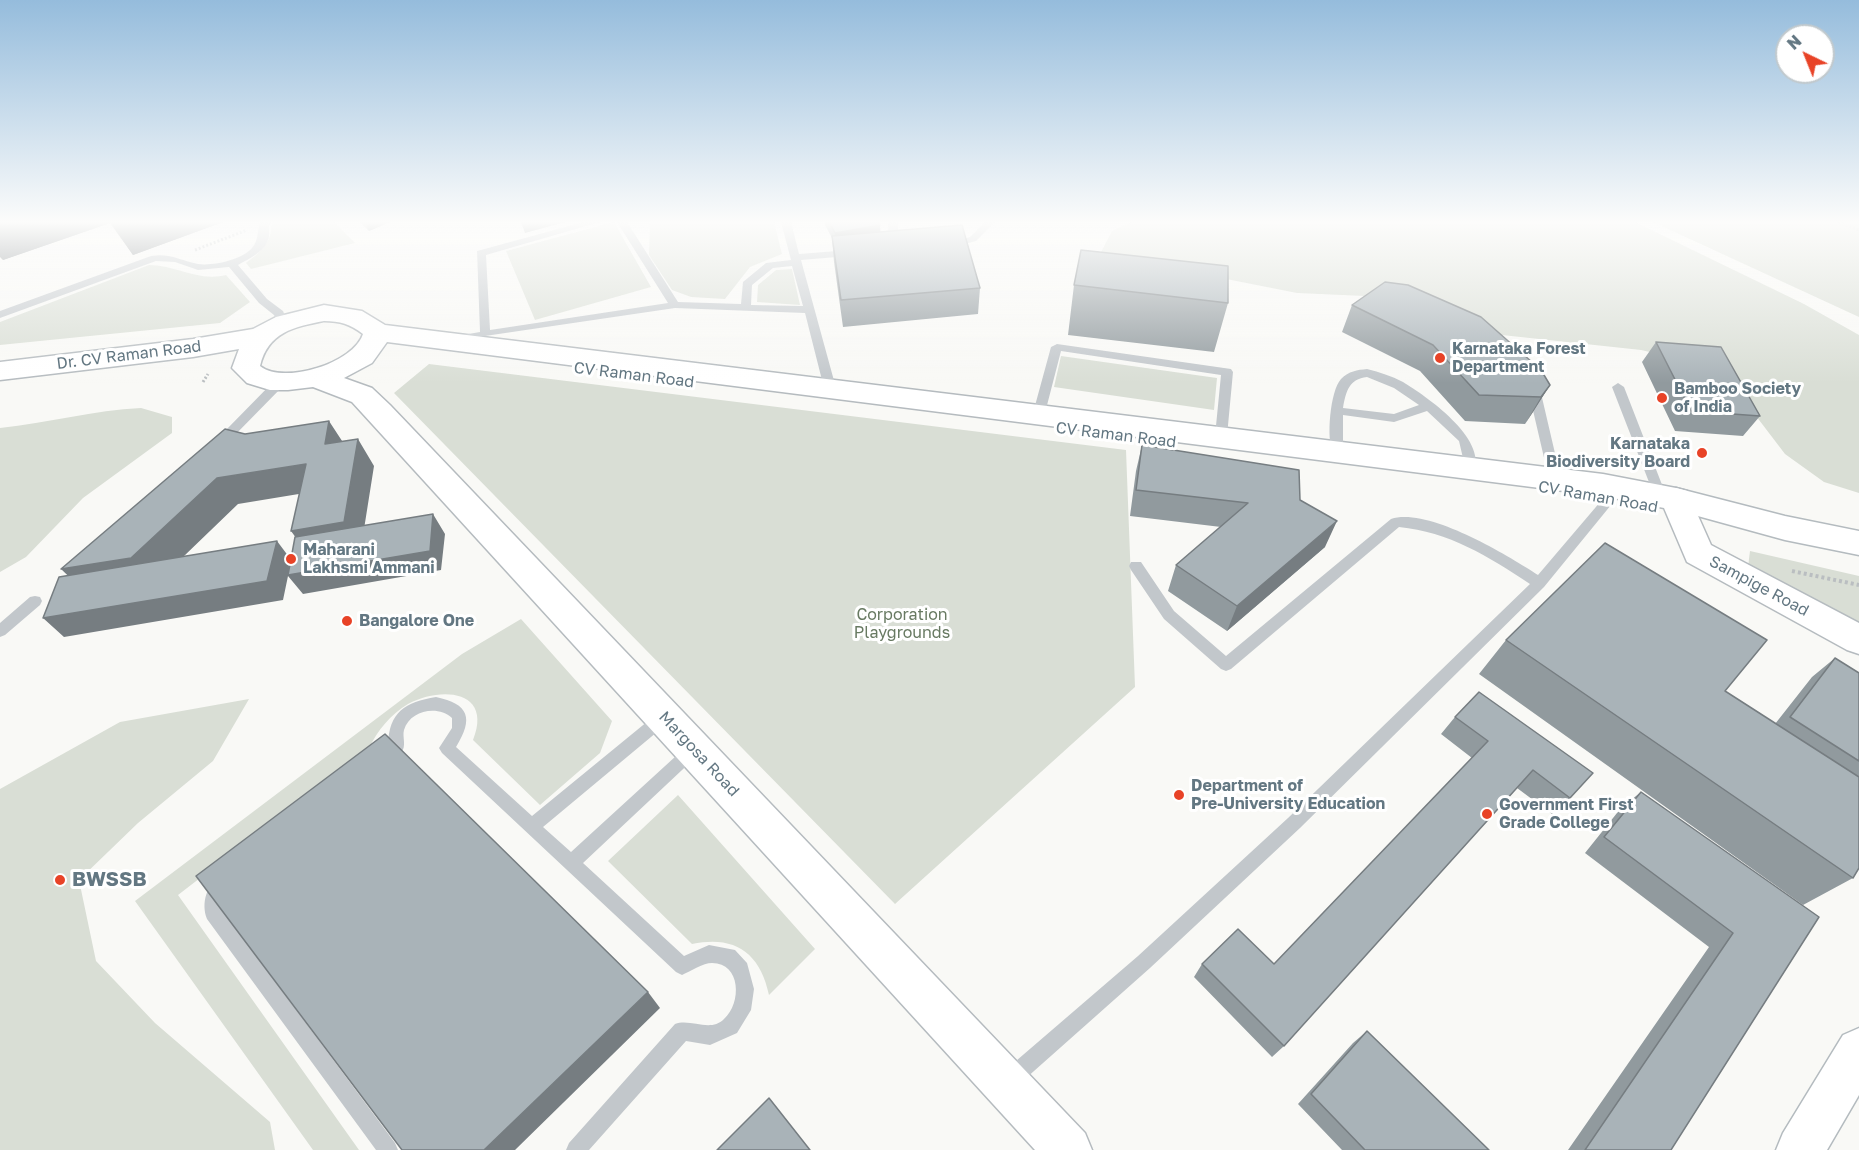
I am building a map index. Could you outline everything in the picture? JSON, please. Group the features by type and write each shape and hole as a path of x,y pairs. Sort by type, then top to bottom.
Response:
{"main road":[{"name":"Dr. CV Raman Road","path":"0,371 193,348 258,337 283,323 324,313 346,313 365,321 373,342"},
{"path":"246,368 247,355 258,337"},
{"name":"CV Raman Road","path":"373,342 445,341 1221,436 1337,440 1469,459 1859,543"},
{"name":"CV Raman Road","path":"373,342 1672,502 1752,534 1859,555"},
{"path":"299,379 336,372 373,342"},
{"name":"Dr. CV Raman Road","path":"0,389 168,369 246,368"},
{"name":"Margosa Road","path":"246,368 256,376 299,379 362,395 1068,1150"},
{"name":"Sampige Road","path":"1672,502 1698,553 1859,640"},
{"path":"1800,1150 1859,1051"}],"lane":[{"path":"0,315 107,276"},
{"path":"242,276 263,301 279,313 283,323"},
{"path":"482,276 485,333"},
{"path":"656,276 675,305"},
{"path":"746,307 747,284 757,276"},
{"path":"802,276 830,388"},
{"path":"445,341 675,305 810,310"},
{"path":"1040,413 1057,347 1227,372 1221,436"},
{"path":"1337,440 1340,393 1345,381 1358,374 1376,374 1393,381 1430,406 1465,440 1469,459"},
{"path":"1530,375 1556,479"},
{"path":"228,435 299,379"},
{"path":"1618,387 1672,502"},
{"path":"1339,411 1394,418 1430,406"},
{"path":"1005,1083 1144,962 1294,823 1539,583 1608,502 1606,495"},
{"path":"1136,566 1169,615 1226,665 1396,522 1417,523 1480,545 1539,583"},
{"path":"0,631 35,602"},
{"path":"367,770 396,748 393,736 403,717 424,704 447,704 456,709 461,717 456,738 447,748 682,966 708,953 722,954 733,959 742,969 747,982 747,995 734,1021 723,1031 709,1035 695,1036 682,1030 576,1150"},
{"path":"531,827 664,717"},
{"path":"571,863 694,749"},
{"path":"234,873 213,897 213,913 383,1148"}],"path":[{"path":"203,382 208,374"},
{"path":"1784,569 1859,585"}],"green space":[{"path":"121,276 227,276 250,302 220,323 0,345 0,322"},
{"path":"516,276 645,276 651,287 535,320"},
{"path":"663,276 743,276 725,299 691,297 672,290"},
{"path":"769,276 793,276 800,305 757,302 758,285"},
{"path":"1209,276 1746,276 1804,304 1859,335 1859,493 1824,482 1785,454 1740,395 1672,357 1641,350 1474,332 1364,296 1297,293"},
{"path":"1769,276 1859,276 1859,317"},
{"path":"1061,356 1217,378 1214,410 1054,387"},
{"name":"Corporation Playgrounds","path":"429,364 1126,450 1135,687 895,904 394,393"},
{"path":"141,408 172,417 172,433 83,498 26,557 0,572 0,428 106,411"},
{"path":"1750,551 1859,576 1859,626 1748,567"},
{"path":"521,619 612,721 600,753 540,805 473,740 477,723 476,711 470,702 460,696 448,694 421,698 408,704 390,718 369,748 178,895 359,1150 313,1150 135,901 462,654"},
{"path":"249,699 213,761 138,823 79,880 96,961 155,1023 270,1122 275,1150 0,1150 0,789 120,722"},
{"path":"678,795 815,949 769,995 759,968 743,950 720,942 692,944 608,861"}],"building":[{"path":"838,276 976,276 980,288 841,300"},
{"path":"1076,276 1228,276 1228,303 1074,285"},
{"path":"1385,282 1408,285 1481,317 1541,370 1550,385 1541,397 1479,395 1433,345 1352,305"},
{"path":"1656,342 1721,347 1760,416 1691,411"},
{"path":"329,421 325,444 358,439 344,522 291,531 306,464 217,478 131,558 61,569 225,429 245,434"},
{"path":"1142,445 1299,470 1300,500 1337,521 1237,606 1176,565 1248,503 1136,490"},
{"path":"433,514 430,551 288,575 295,537"},
{"path":"277,541 267,581 43,618 59,577"},
{"path":"1605,543 1767,640 1725,691 1859,777 1859,868 1853,878 1506,640"},
{"path":"1835,658 1859,673 1859,761 1790,717"},
{"path":"1479,692 1593,773 1570,798 1533,770 1284,1046 1202,964 1238,929 1274,964 1488,741 1455,717"},
{"path":"385,734 648,992 484,1150 402,1150 196,876"},
{"path":"1641,792 1819,917 1671,1150 1585,1150 1733,933 1604,837"},
{"path":"1367,1031 1489,1150 1365,1150 1311,1094"},
{"path":"769,1098 810,1150 717,1150"}],"place":[{"name":"Karnataka Forest Department","path":"1440,358"},
{"name":"Bamboo Society of India","path":"1662,398"},
{"name":"Karnataka Biodiversity Board","path":"1702,453"},
{"name":"Maharani Lakhsmi Ammani","path":"291,559"},
{"name":"Bangalore One","path":"347,621"},
{"name":"Department of Pre-University Education","path":"1179,795"},
{"name":"Government First Grade College","path":"1487,814"},
{"name":"BWSSB","path":"60,880"}]}
